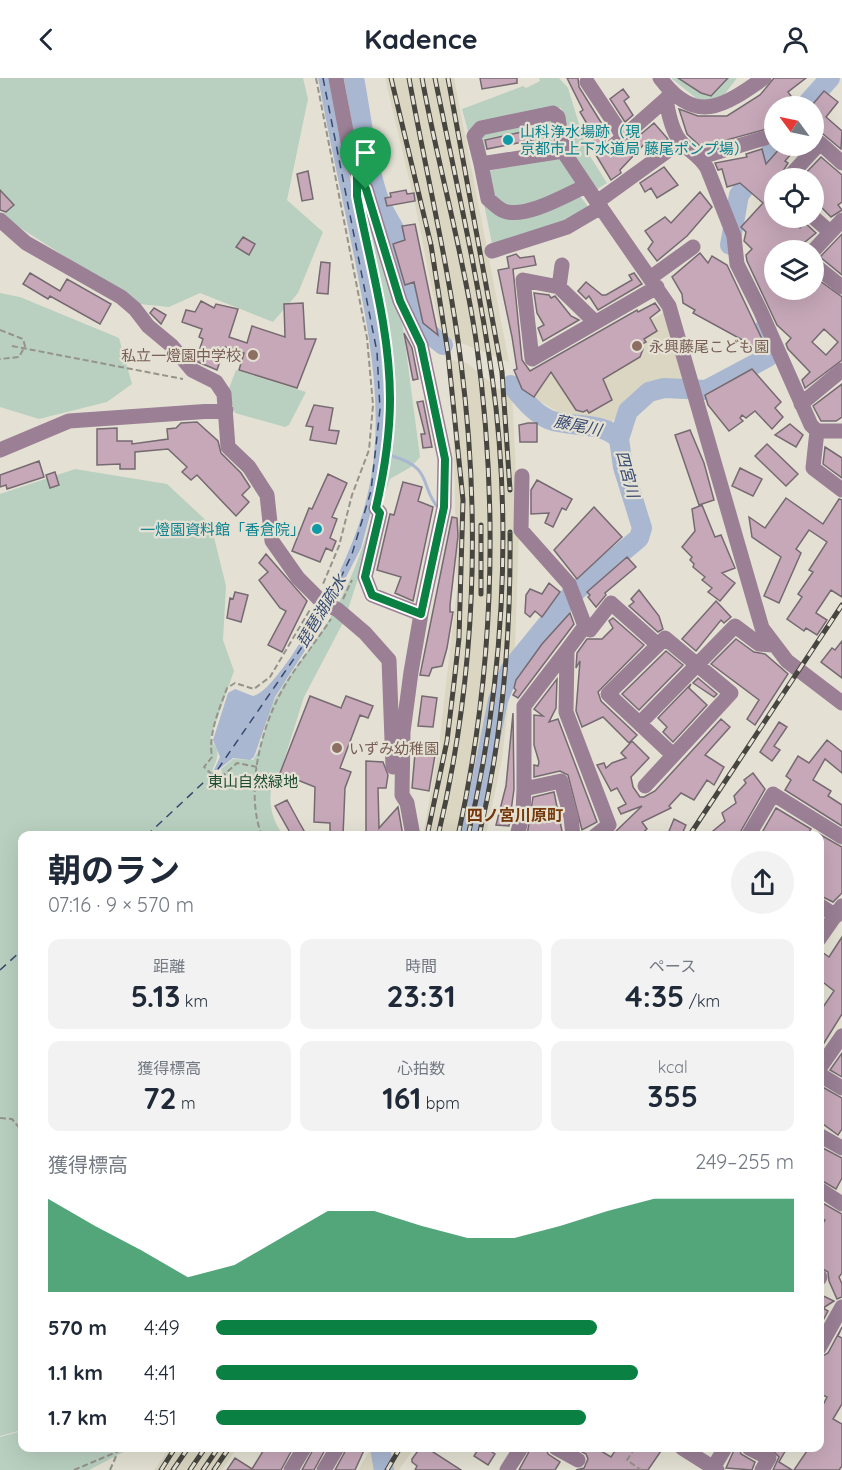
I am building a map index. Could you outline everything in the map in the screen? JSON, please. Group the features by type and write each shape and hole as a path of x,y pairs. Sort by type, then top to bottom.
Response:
{"street":[{"path":"336,78 352,163 366,189 400,301 421,345 445,459 444,507 421,614 404,732 402,795 412,831"},
{"path":"660,78 668,96 680,142 701,157 733,233 737,264 774,339 801,404 817,431 813,468 842,490"},
{"path":"668,96 703,107 723,105 764,78"},
{"path":"587,82 618,140 668,96"},
{"path":"586,186 543,206 513,212 503,211 488,199 474,136 481,128 553,113 558,117 563,151 669,306 762,627 773,645 787,661 842,703"},
{"path":"701,157 764,138"},
{"path":"492,251 567,227 680,142"},
{"path":"797,168 820,143 842,163"},
{"path":"481,164 563,151"},
{"path":"0,220 26,243 128,303 196,372 216,382 224,394 228,447 249,467 267,495 272,541 298,578 319,599 337,610 365,633 390,660 394,785 402,795"},
{"path":"823,240 842,220"},
{"path":"824,227 830,232"},
{"path":"595,322 559,287 523,280 532,359 595,322 654,282 693,247"},
{"path":"559,287 562,265"},
{"path":"824,273 842,287"},
{"path":"801,404 842,370"},
{"path":"0,450 69,421 226,410"},
{"path":"817,431 842,431"},
{"path":"522,476 521,530 569,584 585,626 590,630 611,603 658,645"},
{"path":"376,508 380,513 365,577 372,595 421,614"},
{"path":"518,831 523,813 524,706 585,626"},
{"path":"640,723 735,626 759,644 773,645"},
{"path":"645,786 731,693 664,638 608,694 673,755"},
{"path":"567,650 566,712 609,825 601,831"},
{"path":"524,789 561,781 572,831"},
{"path":"751,831 774,794 842,837"},
{"path":"824,906 839,911 824,932"},
{"path":"824,1062 842,1036"},
{"path":"824,1077 842,1088"},
{"path":"824,1138 842,1148"},
{"path":"824,1192 841,1202"},
{"path":"824,1339 842,1307"},
{"path":"291,1470 302,1452"},
{"path":"324,1470 335,1452"},
{"path":"507,1470 518,1452"},
{"path":"563,1452 578,1460"},
{"path":"688,1452 712,1468 722,1452"},
{"path":"757,1452 769,1458 762,1470"}],"path":[{"path":"257,767 237,763 218,780 204,767 212,757 210,744 219,709 226,688 235,683 254,689 270,677 319,599 339,546 352,495 369,450 373,405 367,338 316,78"},
{"path":"361,219 386,342 390,400 382,481 376,508"},
{"path":"0,330 23,339 24,349 19,357 0,359"},
{"path":"12,346 187,380 196,372"},
{"path":"260,831 255,818 254,789 257,767 272,710 287,682 337,610 354,576"},
{"path":"0,1118 12,1119 18,1126"},
{"path":"632,1452 627,1460 641,1470"},
{"path":"74,1470 117,1453 116,1461 110,1470"}],"shaded area":[{"path":"385,78 454,78 509,362 441,335 415,204"},
{"name":"永興藤尾こども園","path":"665,312 685,382 656,382 646,386 627,402 611,423 562,414 534,398 551,374"},
{"path":"446,359 467,363 501,391 512,395 519,533 515,646 502,759 487,831 424,831 439,746 457,588 453,417"},
{"path":"167,1452 234,1452 222,1470 154,1470"},
{"path":"369,1452 375,1452 372,1461 379,1463 381,1470 358,1470"},
{"path":"386,1452 411,1452 399,1470 389,1470"}],"green space":[{"path":"0,78 303,78 308,99 287,200 323,232 298,293 273,322 200,293 169,307 139,304 8,220 0,208"},
{"path":"539,78 559,78 568,88 588,153 607,183 596,190 565,140 561,108 482,124 469,135 462,109 523,86 526,88 540,81"},
{"path":"671,78 737,78 721,99 712,103 696,98"},
{"path":"549,117 555,122 555,148 536,151 531,130 484,139 487,158 482,158 481,131"},
{"path":"555,157 560,158 578,179 576,187 545,202 506,210 489,199 484,172"},
{"name":"東山自然緑地","path":"361,183 388,262 403,327 420,457 411,467 390,479 345,619 304,697 280,773 272,787 272,813 281,831 18,831 18,1431 0,1436 0,494 75,469 167,484 211,525 226,586 223,640 234,671 210,739 216,747 217,754 212,771 222,775 221,769 233,759 253,760 276,697 337,606 360,553 375,502 382,450 383,399 372,296 352,188"},
{"path":"579,195 587,205 587,211 567,222 492,244 484,204 500,212"},
{"path":"0,293 20,297 119,338 132,384 107,402 39,419 0,407"},
{"path":"236,370 306,392 289,425 285,427 235,413 228,391"},
{"path":"18,1432 18,1452 123,1452 89,1470 0,1470 0,1437"}],"water":[{"name":"琵琶湖疏水","path":"318,78 331,78 379,333 385,410 380,478 361,548 321,626 275,697 254,757 250,760 233,758 218,770 214,770 220,757 213,740 228,693 235,689 253,696 267,687 290,658 324,603 358,528 370,481 375,449 374,386 367,323"}],"building":[{"path":"480,78 517,78 517,83 482,89"},
{"path":"567,78 578,78 579,87 607,132 604,146 610,154 620,152 654,123 668,139 656,147 648,140 620,170 621,173 611,180 596,155 598,153 592,144 595,142 580,112 583,110"},
{"path":"678,78 728,78 711,96 701,93"},
{"path":"774,78 806,78 788,92 791,96 764,96 764,130 701,147 687,134 679,109 698,116 727,116 760,95"},
{"path":"623,89 629,97 624,101 633,115 625,122 610,99"},
{"path":"824,91 838,102 826,117 842,131 841,149 824,135 824,96 820,96"},
{"name":"山科浄水場跡（現 京都市上下水道局 藤尾ポンプ場）","path":"531,130 533,140 487,149 485,140"},
{"path":"762,149 766,164 773,156 789,156 785,161 788,163 785,168 764,168 764,228 810,228 816,233 807,240 764,240 764,297 747,261 746,255 752,249 744,241 746,232 741,227 763,203 740,183 727,187 722,169 718,170 715,163 747,157 746,154"},
{"path":"821,157 842,175 842,202 838,205 842,210 831,217 824,210 824,168 811,168"},
{"path":"664,167 678,185 657,198 651,188 645,192 640,183"},
{"path":"308,171 313,199 302,201 297,174"},
{"path":"0,190 14,205 6,212 0,210"},
{"path":"406,190 407,194 414,193 415,201 387,206 385,198 391,197 390,193"},
{"path":"700,192 712,207 687,236 657,261 648,249 653,242 645,231 665,217 671,223"},
{"path":"415,224 438,335 423,323 414,282 405,285 393,244 405,240 402,226"},
{"path":"842,234 842,275 824,260 824,253"},
{"path":"243,237 255,244 249,255 236,247"},
{"path":"700,253 708,263 712,256 727,265 762,339 757,348 693,313 695,310 683,303 682,294 672,277"},
{"path":"516,254 520,258 534,256 536,265 513,269 522,360 530,371 637,310 638,312 655,303 660,310 650,318 657,331 644,339 646,342 640,345 643,349 640,357 603,379 612,400 589,413 587,410 583,412 576,410 551,372 534,397 522,389 514,370 517,369 512,337 498,270 509,268 507,257"},
{"path":"321,262 330,263 328,294 317,293"},
{"path":"30,273 60,291 67,279 111,304 100,324 23,284"},
{"path":"634,273 642,284 598,310 589,296 586,299 578,291 586,282 602,295 606,295 632,280 629,275"},
{"path":"824,284 842,297 842,360 805,388 802,380 810,372 788,349 786,344 791,338 777,325 765,300 824,300","holes":["824,329 838,342 826,355 812,342"]},
{"path":"534,293 549,295 551,298 555,296 571,316 579,320 543,341 538,328 544,325 537,313"},
{"path":"201,301 214,308 216,304 238,309 229,337 247,343 252,326 285,337 284,304 303,303 305,339 316,339 297,388 239,370 244,353 225,347 217,370 198,362 196,360 203,339 199,337 202,329 182,322 186,310 195,312"},
{"path":"154,308 166,315 161,324 150,313"},
{"path":"404,333 412,348 418,379 413,380"},
{"path":"752,369 781,402 775,408 783,417 772,429 755,411 746,418 742,415 740,418 743,421 729,431 708,405 705,395"},
{"path":"842,384 842,417 836,421 821,421 813,406"},
{"path":"423,401 432,447 423,448 421,434 425,434 417,402"},
{"path":"314,405 333,408 329,430 339,431 336,444 310,440 313,427 306,426"},
{"path":"197,422 218,441 221,453 241,473 250,487 242,495 249,502 236,516 197,475 191,480 182,472 187,467 168,449 135,452 135,469 120,469 120,464 97,465 97,429 117,428 117,441 132,441 132,444 168,439 167,429 176,428 181,423"},
{"path":"537,423 537,442 520,442 519,425"},
{"path":"790,424 803,435 796,447 775,435"},
{"path":"690,430 704,463 714,500 699,505 675,435"},
{"path":"767,444 798,474 786,486 755,456"},
{"path":"825,447 842,458 842,478 823,464"},
{"path":"39,461 44,477 7,489 6,485 0,487 0,475"},
{"path":"740,468 762,479 753,496 732,486"},
{"path":"55,472 59,485 50,488 46,475"},
{"name":"一燈園資料館「香倉院」","path":"328,474 347,483 332,517 337,519 330,538 336,541 332,551 326,548 320,562 292,551 309,508 312,509"},
{"path":"537,480 572,499 566,510 562,508 553,527 545,523 549,513 531,514 531,490"},
{"path":"403,482 422,487 418,501 433,507 413,601 395,593 401,577 377,570 390,514 394,515"},
{"path":"786,498 823,524 839,499 842,500 842,597 831,590 817,611 816,613 827,620 817,635 806,628 804,631 787,619 802,597 798,594 813,572 809,570 827,542 809,530 796,549 801,553 779,603 764,596 781,557 752,537 749,517 765,528"},
{"path":"702,505 715,537 721,535 735,568 722,573 735,583 720,601 708,592 712,588 702,580 705,577 693,567 694,564 690,560 692,557 682,547 695,531 692,509"},
{"path":"594,507 622,537 577,579 554,550"},
{"path":"452,517 457,518 458,536 450,605 450,612 453,612 447,648 442,666 432,668 429,676 420,675"},
{"path":"266,554 307,601 282,652 268,645 286,611 280,608 259,580 268,572 259,563"},
{"path":"627,557 636,567 605,593 606,595 596,607 587,592"},
{"path":"549,583 560,592 542,617 535,611 530,617 525,613 526,595 530,589 542,594"},
{"path":"639,590 659,616 663,629 658,632 629,606 634,602 631,599"},
{"path":"235,592 248,595 241,622 227,618 230,598 233,599"},
{"path":"716,601 731,617 724,623 721,620 696,651 682,639"},
{"path":"570,613 574,624 518,698 513,695 516,690 514,688 516,680 542,644"},
{"path":"613,618 644,645 598,692 601,701 637,735 629,743 603,717 582,727 576,711 580,661 576,668 577,653 587,639 602,639 613,628 609,621"},
{"path":"736,639 754,652 765,654 788,674 755,725 747,719 759,700 711,664"},
{"path":"842,641 842,678 821,662 832,648 835,650"},
{"path":"666,651 683,665 639,710 622,694"},
{"path":"698,678 717,694 714,697 693,683"},
{"path":"557,679 556,708 549,722 558,719 597,822 582,830 568,775 560,771 534,777 534,765 538,766 539,762 534,745 534,715 543,716 534,709"},
{"path":"691,684 689,688 707,705 673,742 663,732 667,727 658,718"},
{"path":"310,696 341,708 346,696 373,706 368,718 360,715 340,768 351,772 345,788 343,831 330,831 330,823 314,822 315,787 280,773"},
{"path":"422,696 437,698 433,727 418,726"},
{"path":"513,713 514,789 509,826 496,825 506,786"},
{"path":"721,719 730,727 705,755 724,767 714,785 707,780 694,800 681,793 669,806 671,808 642,822 647,829 645,831 616,831 642,806 621,814 618,808 626,804 617,788 611,791 597,765 604,763 606,768 626,758 621,753 632,741 649,758 631,777 633,787 640,797 655,791"},
{"path":"779,722 787,727 774,746 780,750 772,761 760,752"},
{"path":"827,740 842,752 842,773 825,759 813,780 831,791 828,796 842,805 842,826 785,790 791,780 786,776 798,756 809,763"},
{"path":"419,746 436,749 429,791 412,788 415,753 418,753"},
{"path":"366,761 383,762 388,775 386,788 378,788 379,828 398,807 402,831 366,831"},
{"path":"753,773 765,789 741,831 713,831 725,821 722,813 736,803 734,796 746,783 744,780"},
{"path":"554,792 562,831 528,831 533,797"},
{"path":"287,800 304,831 289,831 275,806"},
{"path":"776,808 811,829 810,831 763,831"},
{"path":"674,819 686,825 683,831 669,831"},
{"path":"824,837 842,847 842,893 833,902 824,898"},
{"path":"842,937 842,1014 824,1043 824,1006 834,991 824,983 824,954 829,957"},
{"path":"842,1053 842,1077 830,1070"},
{"path":"824,1088 842,1098 842,1129 838,1135 824,1125"},
{"path":"824,1149 842,1158 842,1178 836,1189 824,1182"},
{"path":"824,1204 842,1214 842,1273 839,1277 842,1284 842,1297 837,1299 829,1281 828,1272 824,1270"},
{"path":"824,1296 834,1301 824,1307"},
{"path":"842,1327 838,1336 842,1338 842,1404 833,1419 842,1424 842,1466 839,1470 794,1470 806,1452 824,1452 824,1403 827,1397 824,1396 824,1355 828,1353"},
{"path":"263,1452 291,1452 281,1470 227,1470 235,1458 252,1469"},
{"path":"312,1452 324,1452 314,1470 302,1470"},
{"path":"345,1452 363,1452 355,1470 335,1470"},
{"path":"417,1452 433,1452 461,1470 415,1470 417,1466 412,1459"},
{"path":"476,1452 495,1454 488,1465 474,1456"},
{"path":"529,1452 547,1452 560,1462 555,1470 519,1470"},
{"path":"582,1452 603,1452 611,1457 614,1452 660,1452 648,1470 576,1470 584,1468 588,1459"},
{"path":"733,1452 740,1452 755,1462 752,1470 726,1468"},
{"path":"774,1452 785,1452 779,1462 792,1470 773,1470 779,1457"}],"waterway":[{"name":"藤尾川","path":"354,78 371,173 380,203 401,244 415,311 430,334 443,345"},
{"name":"四宮川","path":"814,96 830,78"},
{"name":"四宮川","path":"730,245 739,195 768,156"},
{"name":"四宮川","path":"472,831 498,700 510,670 570,596 639,538 642,528 623,467 619,439 628,411 649,392 664,388 706,390 768,357 773,347 764,329"},
{"name":"藤尾川","path":"511,385 529,405 544,417 559,422 596,427 612,433 619,439"},
{"path":"392,456 414,466 420,472 439,509"},
{"name":"四宮川","path":"381,1452 384,1470"}],"ferry route":[{"path":"323,78 377,352 380,409 371,491 352,554 331,598"},
{"path":"151,831 218,769 325,610"},
{"path":"0,970 18,954"}],"railway":[{"path":"391,78 431,245 448,353 463,500 459,638 447,741 428,831"},
{"path":"409,78 456,327 471,481 471,600 467,660 460,719 439,831"},
{"path":"422,78 471,307 488,464 490,526 486,651 470,775 459,831"},
{"path":"435,78 480,301 492,376 502,491 503,549 497,665 480,780 469,831"},
{"path":"448,78 502,372 510,490"},
{"path":"481,525 481,594"},
{"path":"480,831 494,761 504,685 509,608 510,532"},
{"path":"692,831 842,605"},
{"path":"161,1470 172,1452"},
{"path":"173,1470 185,1452"},
{"path":"190,1470 202,1452"},
{"path":"203,1470 215,1452"},
{"path":"214,1470 226,1452"},
{"path":"387,1470 398,1452"}],"place":[{"name":"山科浄水場跡（現 京都市上下水道局 藤尾ポンプ場）","path":"508,140"},
{"name":"永興藤尾こども園","path":"637,346"},
{"name":"私立一燈園中学校","path":"253,355"},
{"name":"一燈園資料館「香倉院」","path":"317,529"},
{"name":"いずみ幼稚園","path":"337,748"}],"district":[{"name":"四ノ宮川原町","path":"515,815"}],"route":[{"path":"357,174 366,189 400,301 421,345 445,459 444,507 421,614 372,595 365,577 380,513 376,508 382,481 390,400 386,342 357,196 357,174"}]}
